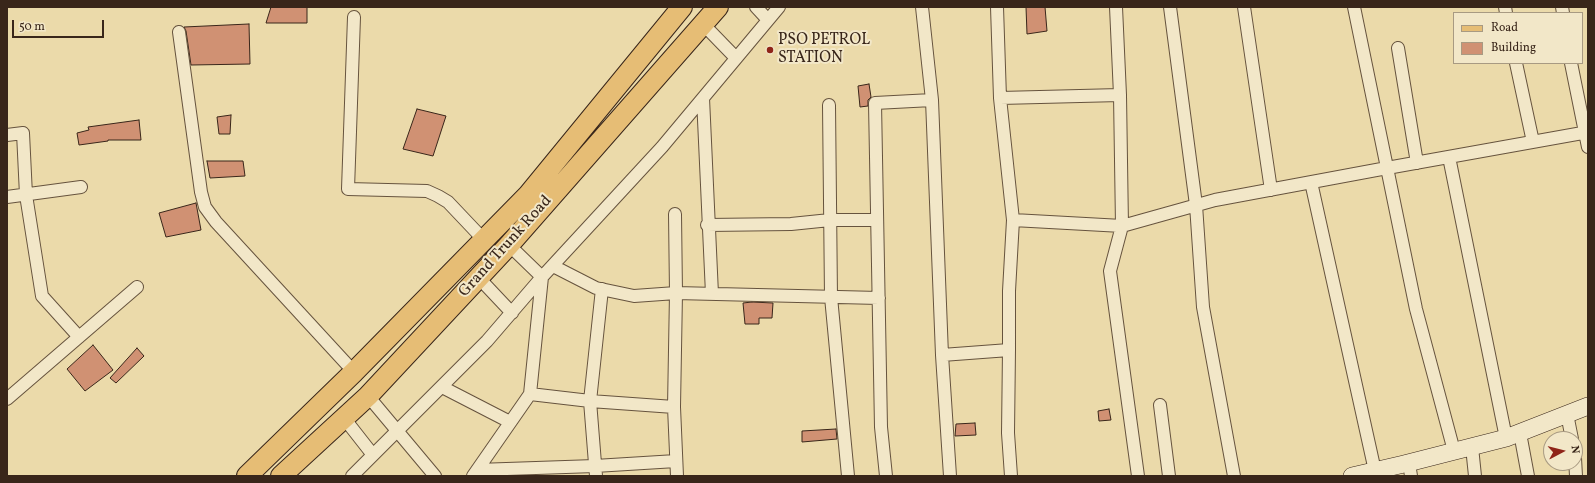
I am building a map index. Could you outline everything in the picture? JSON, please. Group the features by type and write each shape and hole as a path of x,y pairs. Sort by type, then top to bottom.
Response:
{"main road":[{"name":"Grand Trunk Road","path":"246,476 354,372 528,195 682,7"},
{"name":"Grand Trunk Road","path":"281,476 368,396 477,280 718,7"},
{"path":"459,266 477,280"}],"street":[{"path":"756,7 768,20"},
{"path":"352,476 487,341 542,277 662,147 779,7"},
{"path":"922,7 932,100 942,355 950,476"},
{"path":"997,7 1000,98 1013,220 1009,291 1008,433 1011,476"},
{"path":"1116,7 1120,96 1122,226 1110,271 1138,476"},
{"path":"1170,7 1196,205 1203,307 1234,476"},
{"path":"1244,7 1271,190"},
{"path":"1354,7 1416,309 1454,451"},
{"path":"354,17 348,189 427,191 448,202 484,240"},
{"path":"703,24 736,58"},
{"path":"179,32 205,208 216,222 354,372"},
{"path":"1398,48 1417,163"},
{"path":"1516,64 1533,142"},
{"path":"1570,64 1588,147"},
{"path":"1000,98 1120,96"},
{"path":"703,98 712,294"},
{"path":"886,476 881,426 875,103 932,100"},
{"path":"829,105 831,297 846,476"},
{"path":"1013,220 1122,226 1215,200 1586,132"},
{"path":"7,135 23,133 26,195 42,296 79,337"},
{"path":"1449,157 1513,435 1528,476"},
{"path":"1311,182 1375,471"},
{"path":"7,197 81,187"},
{"path":"675,214 676,293 674,407 677,476"},
{"path":"708,226 791,224 830,220 877,220"},
{"path":"509,245 542,277"},
{"path":"553,266 596,288 634,296 676,293 879,298"},
{"path":"475,473 530,394 542,277"},
{"path":"477,280 512,313"},
{"path":"7,399 137,286"},
{"path":"595,471 590,401 602,289"},
{"path":"942,355 1009,350"},
{"path":"442,387 510,422"},
{"path":"530,394 590,401 674,407"},
{"path":"368,396 435,476"},
{"path":"1160,405 1169,476"},
{"path":"1352,476 1375,471 1410,470 1454,451 1513,435 1588,406"},
{"path":"1567,414 1570,431"},
{"path":"344,418 373,455"},
{"path":"1472,447 1475,476"},
{"path":"475,473 595,471 676,461"}],"building":[{"path":"271,7 307,7 307,23 266,23"},
{"path":"1026,7 1045,7 1047,31 1027,34"},
{"path":"249,24 250,64 191,65 186,31 184,27"},
{"path":"869,84 871,97 868,100 868,106 860,107 858,86"},
{"path":"417,109 446,116 433,156 403,149"},
{"path":"231,115 230,134 219,134 217,117"},
{"path":"139,120 141,140 108,140 79,145 77,133 89,130 88,127"},
{"path":"207,161 243,161 245,176 210,178"},
{"path":"196,203 201,230 166,237 159,213"},
{"path":"743,303 773,303 772,318 759,318 759,324 745,324"},
{"path":"93,345 113,370 85,391 67,369"},
{"path":"137,348 144,356 116,383 110,378"},
{"path":"1109,409 1111,420 1099,421 1098,411"},
{"path":"975,423 976,435 955,436 956,424"},
{"path":"836,429 837,439 802,442 802,431"}],"place":[{"name":"PSO PETROL STATION","path":"770,50"}]}
